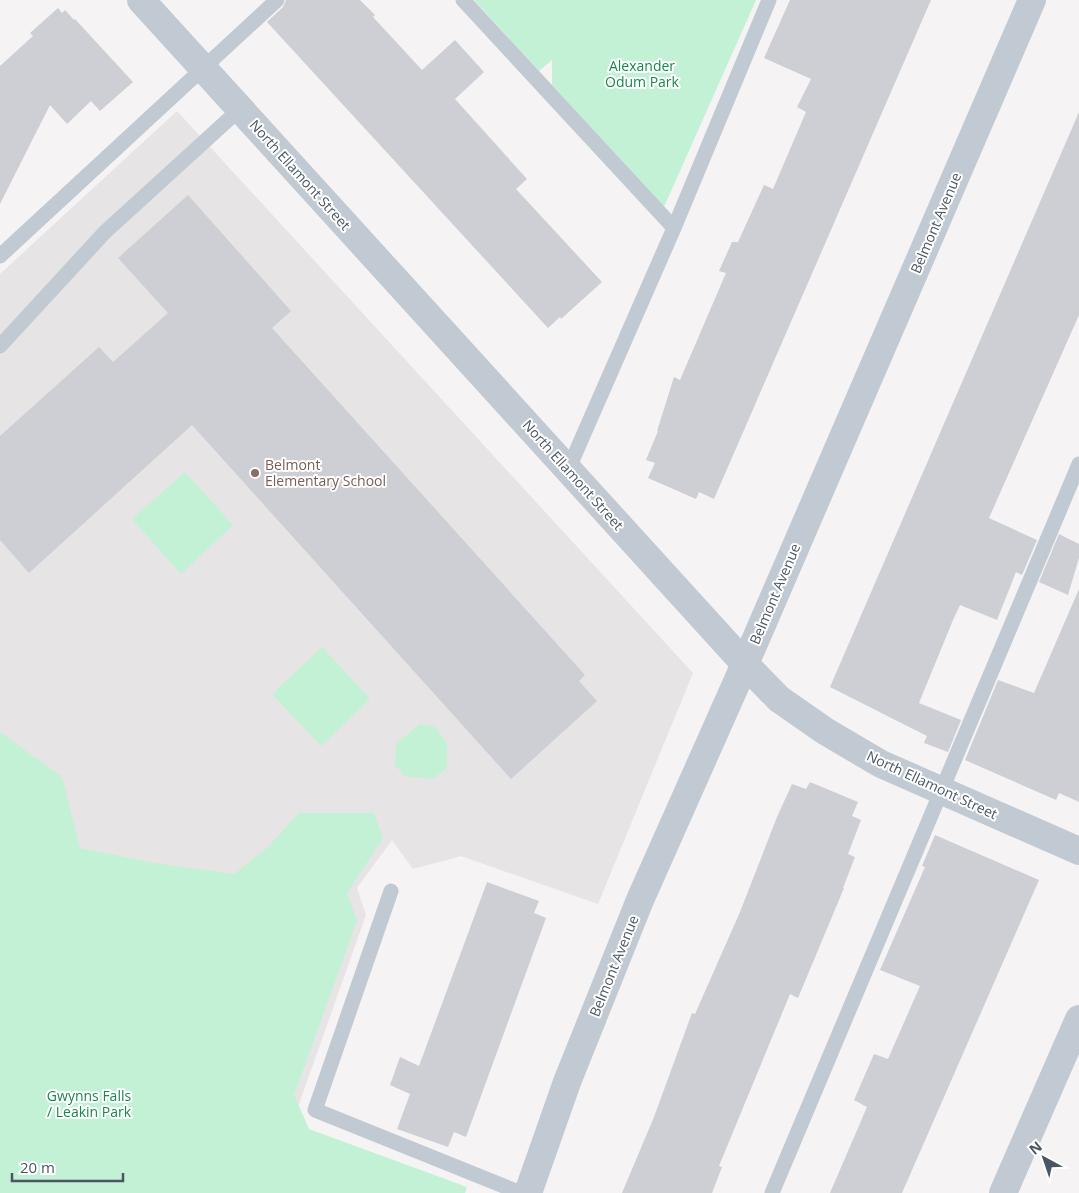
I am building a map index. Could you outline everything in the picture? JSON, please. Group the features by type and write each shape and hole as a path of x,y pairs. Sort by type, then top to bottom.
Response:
{"street":[{"name":"North Ellamont Street","path":"141,0 745,664 779,699 825,732 880,764 1079,851"},
{"name":"Belmont Avenue","path":"528,1193 567,1082 636,910 745,664 1032,0"},
{"path":"1003,1193 1079,1019"}],"lane":[{"path":"0,256 277,0"},
{"path":"463,0 674,228"},
{"path":"568,470 674,228 769,0"},
{"path":"0,346 105,232 240,109"},
{"path":"772,1193 1079,464"},
{"path":"391,890 314,1110 520,1193"}],"shaded area":[{"name":"Belmont Elementary School","path":"177,111 693,673 598,904 461,856 413,869 392,840 357,888 366,915 293,1121 0,813 0,274"}],"green space":[{"name":"Alexander Odum Park","path":"474,0 756,0 664,207 552,85 552,60 539,71"},
{"path":"185,472 233,525 181,574 132,519"},
{"path":"322,647 370,699 321,746 272,694"},
{"path":"420,724 435,727 447,743 447,768 433,779 405,776 395,765 396,744"},
{"name":"Gwynns Falls / Leakin Park","path":"0,732 62,777 80,848 154,863 234,874 267,848 299,813 374,813 383,838 347,893 357,921 294,1095 309,1129 467,1187 465,1193 0,1193"}],"building":[{"path":"286,0 360,0 375,15 373,17 422,70 455,40 484,72 455,99 527,179 516,189 602,282 561,319 560,317 548,328 267,22 283,7"},
{"path":"790,0 931,0 714,499 699,492 696,499 648,478 655,463 646,460 658,431 674,377 680,380 726,273 719,271 732,242 738,242 764,185 773,189 806,112 797,107 811,79 764,58"},
{"path":"58,8 62,13 65,10 75,19 133,82 100,111 91,101 67,124 50,105 0,204 0,66 33,36 30,33"},
{"path":"1079,112 1079,315 989,518 1037,540 1022,575 1016,572 997,620 960,605 953,620 919,703 961,720 948,752 924,743 927,736 830,687"},
{"path":"188,195 291,311 272,328 585,675 579,681 597,701 511,779 192,425 29,573 0,540 0,436 99,347 113,362 168,313 118,258"},
{"path":"1059,534 1079,544 1079,558 1068,595 1039,582"},
{"path":"1079,589 1079,802 1059,793 1056,800 965,760 998,680 1034,693"},
{"path":"810,782 858,802 852,816 861,820 848,854 855,857 798,998 790,994 719,1166 722,1167 712,1193 622,1193 654,1117 692,1013 695,1014 740,912 792,784 806,789"},
{"path":"935,835 1039,880 902,1193 830,1193 867,1107 854,1100 874,1054 888,1059 920,986 880,970 925,867 922,866"},
{"path":"487,882 539,901 534,913 546,918 466,1137 454,1132 448,1147 397,1129 410,1094 390,1085 400,1057 419,1066"}],"place":[{"name":"Belmont Elementary School","path":"255,473"}]}
